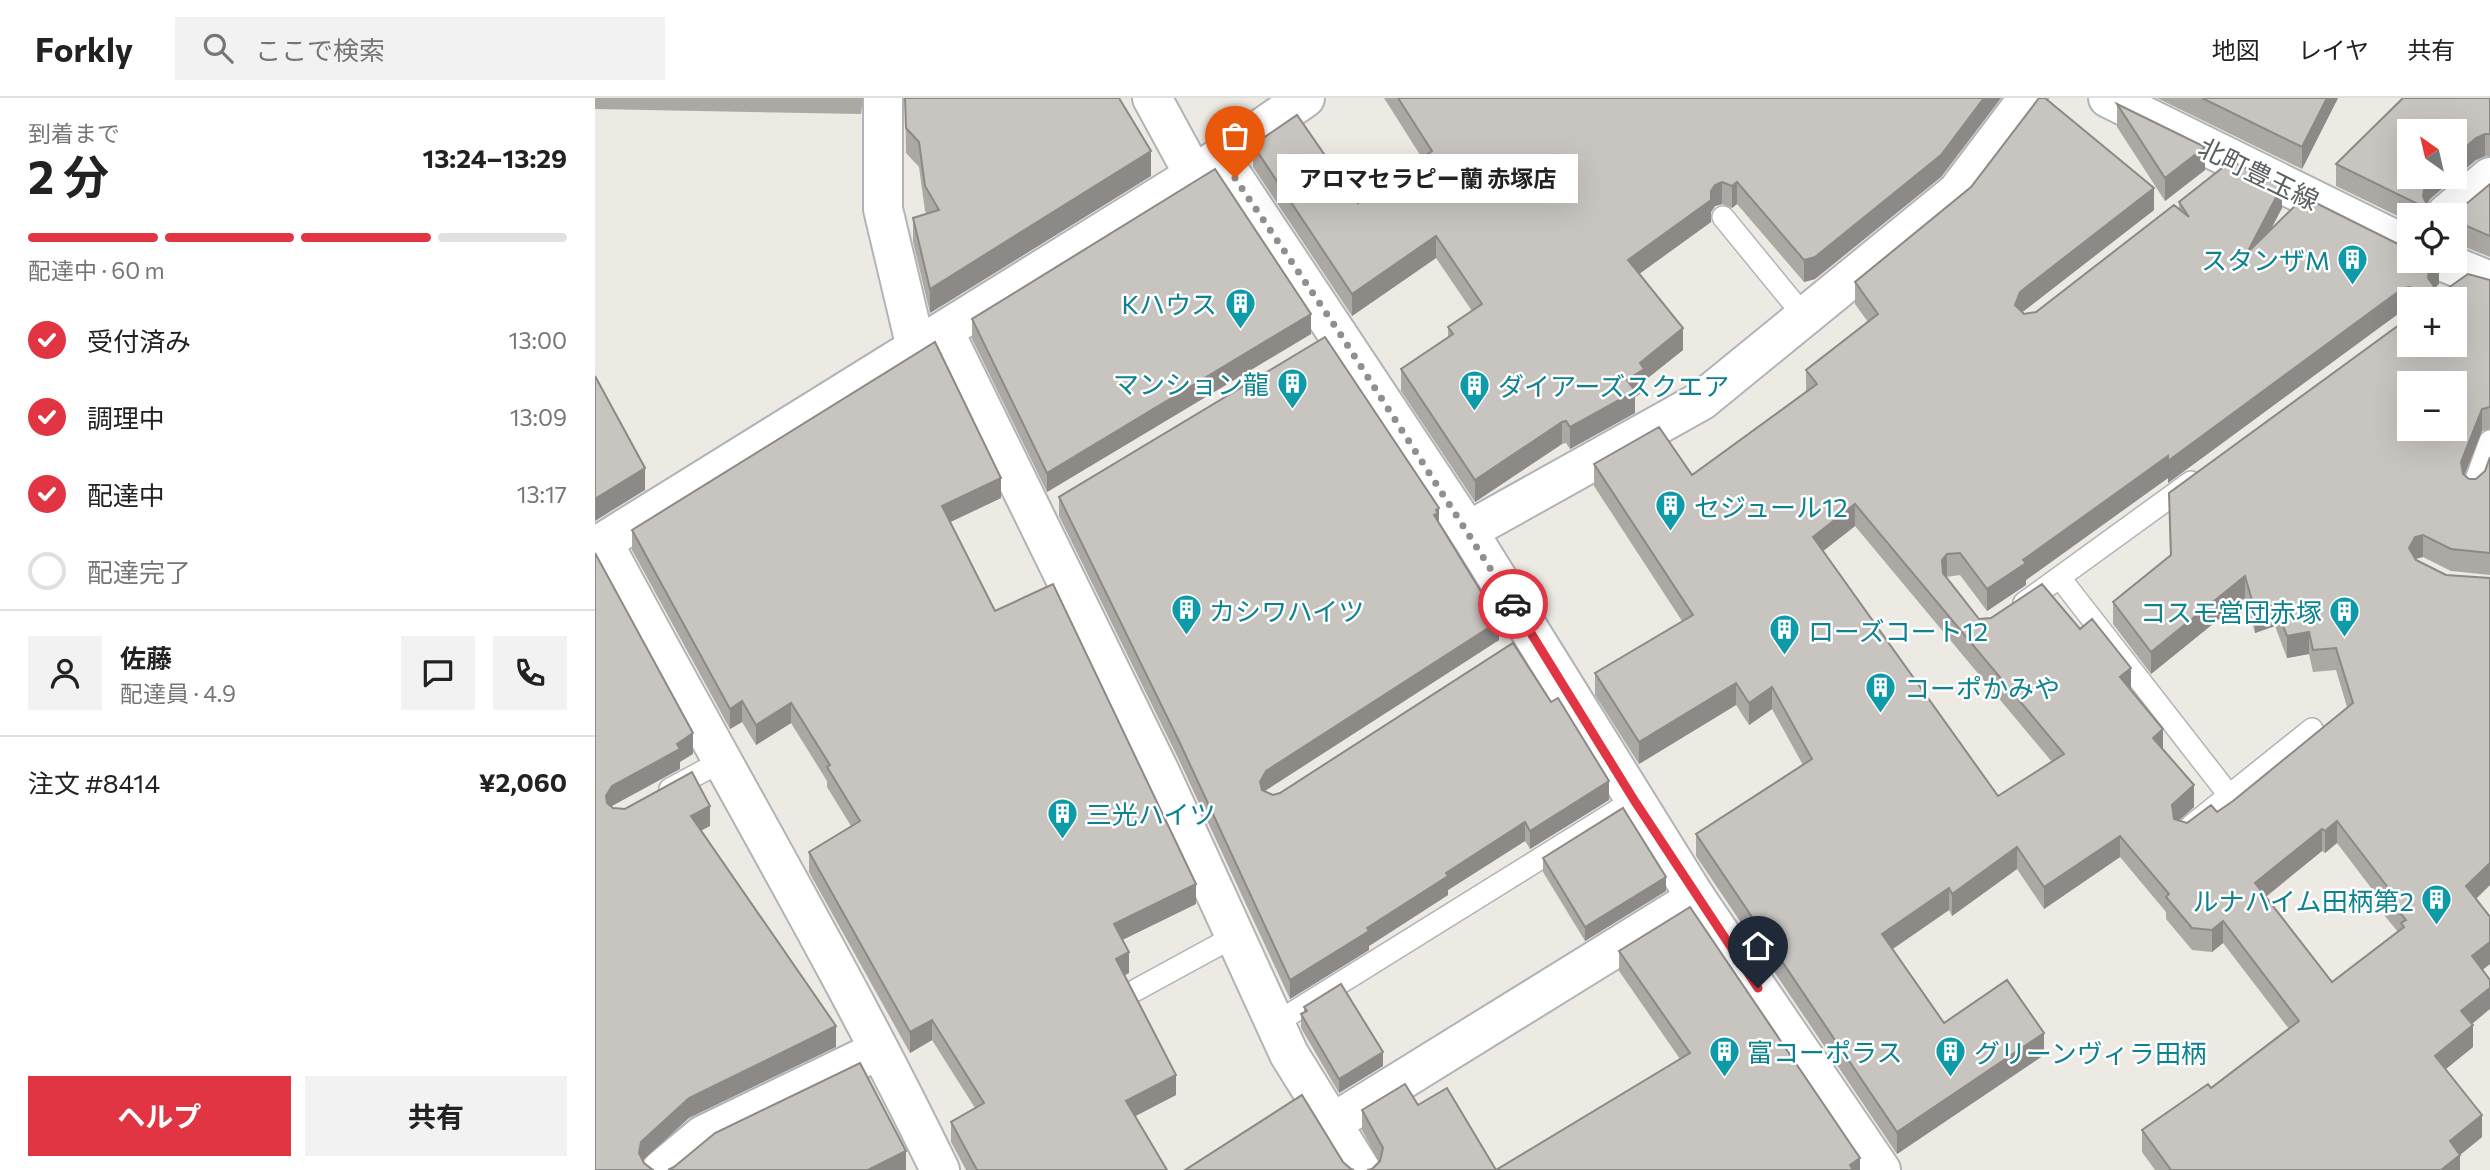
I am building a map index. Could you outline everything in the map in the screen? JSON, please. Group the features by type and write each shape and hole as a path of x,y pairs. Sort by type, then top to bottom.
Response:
{"street":[{"path":"883,98 883,209 930,339 1041,512 1289,1054 1361,1170"},
{"path":"1152,98 1207,166 1327,339 1468,531 1526,638 1879,1170"},
{"path":"940,1170 879,1050 599,544 1207,166 1305,98"},
{"path":"1468,531 1701,401 1957,192 2028,98"},
{"name":"北町豊玉線","path":"2108,98 2226,171 2397,244"},
{"path":"2459,203 2490,177"},
{"path":"1331,1124 1696,898"},
{"path":"661,1170 703,1135 879,1050"}],"lane":[{"path":"1723,217 1804,316"},
{"path":"2473,488 2490,441"},
{"path":"2005,615 2206,471"},
{"path":"2060,578 2229,795"},
{"path":"2184,832 2312,729"},
{"path":"653,799 720,762"},
{"path":"1276,1023 1634,800"},
{"path":"1136,990 1235,936"}],"building":[{"path":"905,98 1119,98 1151,151 930,289 913,218 939,210 925,186 919,142 906,128"},
{"path":"1398,98 1984,98 1941,155 1815,257 1804,260 1737,182 1732,186 1722,182 1715,185 1711,191 1711,200 1628,260 1683,328 1640,363 1644,369 1627,380 1635,391 1570,427 1566,421 1562,422 1475,480 1401,369 1453,334 1448,327 1482,304 1436,236 1352,294 1253,145 1297,115 1358,203 1432,151"},
{"path":"2039,98 2045,98 2154,188 2020,292 2015,305 2024,314 2036,312 2174,205 2189,217 2179,202 2231,161 2282,186 2247,253 2304,197 2397,244 2397,273 2429,273 2428,278 2435,287 2397,287 2397,293 2168,461 2168,456 2023,560 2026,563 1987,589 1960,553 1947,554 1942,560 1943,573 1979,619 1991,618 2042,584 2080,629 2092,619 2131,668 2120,677 2163,729 2153,738 2194,785 2172,805 2174,819 2187,823 2211,805 2217,812 2233,801 2353,703 2336,648 2313,650 2309,632 2287,636 2275,604 2255,611 2245,576 2151,652 2113,602 2171,555 2169,493 2397,326 2397,357 2467,357 2467,287 2449,287 2468,274 2490,280 2490,407 2482,409 2461,462 2463,474 2469,479 2476,479 2485,471 2490,457 2490,553 2451,549 2423,535 2415,537 2409,548 2416,560 2446,575 2490,578 2490,863 2466,886 2490,917 2490,942 2472,956 2490,980 2490,988 2461,1011 2473,1025 2435,1056 2482,1115 2450,1141 2460,1155 2441,1170 2171,1170 2142,1130 2208,1084 2211,1088 2299,1021 2223,921 2212,930 2192,928 2166,897 2169,894 2120,836 2044,887 2017,847 1952,894 1949,888 1882,934 1944,1023 2007,980 2044,1033 1897,1132 1696,834 1812,759 1772,687 1749,703 1736,683 1639,742 1595,673 1693,615 1594,464 1659,427 1692,475 1817,384 1806,370 1878,314 1855,282 1971,187","holes":["1855,504 2064,754 1998,796 1813,537","2337,821 2389,889 2384,893 2406,920 2401,923 2404,927 2332,982 2255,883 2322,829 2325,831"]},
{"path":"2202,98 2327,98 2302,147"},
{"path":"2403,98 2490,98 2490,134 2476,138 2467,146 2467,119 2397,119 2397,189 2424,189 2423,196 2426,203 2416,203 2336,164"},
{"path":"2117,104 2205,147 2165,178"},
{"path":"1215,169 1311,314 1047,473 972,319"},
{"path":"2490,184 2490,236 2467,226 2467,203"},
{"path":"1325,337 1439,508 1434,515 1499,621 1266,771 1260,782 1262,790 1273,795 1280,793 1513,643 1551,702 1558,698 1609,781 1530,831 1525,822 1367,928 1369,931 1290,980 1179,741 1059,497"},
{"path":"935,342 1001,478 942,506 995,611 1053,584 1196,884 1114,924 1129,952 1116,959 1176,1075 1126,1101 1167,1170 977,1170 951,1122 984,1103 932,1020 910,1032 809,852 860,821 827,767 830,765 791,703 756,725 742,701 730,709 632,530"},
{"path":"595,376 645,468 595,499"},
{"path":"595,553 693,733 677,744 680,749 612,786 606,796 607,803 613,808 625,809 692,772 710,806 691,816 836,1026 689,1098 641,1142 639,1153 644,1163 653,1170 595,1170"},
{"path":"1623,808 1666,877 1585,927 1543,858"},
{"path":"1690,907 1860,1158 1850,1165 1853,1170 1496,1170 1690,1053 1619,951"},
{"path":"1341,984 1383,1052 1339,1079 1301,1014 1307,1011 1304,1007"},
{"path":"860,1063 906,1151 868,1170 668,1170 715,1133"},
{"path":"1405,1084 1418,1105 1447,1088 1496,1170 1367,1170 1380,1161 1383,1148 1362,1110"},
{"path":"1302,1095 1343,1162 1354,1170 1185,1170"}],"way so far":[{"path":"1235,178 1339,332 1513,604"}],"place":[{"name":"アロマセラピー蘭 赤塚店","path":"1235,178"},
{"name":"スタンザM","path":"2353,286"},
{"name":"Kハウス","path":"1240,330"},
{"name":"マンション龍","path":"1292,410"},
{"name":"ダイアーズスクエア","path":"1475,412"},
{"name":"セジュール12","path":"1671,533"},
{"name":"カシワハイツ","path":"1186,637"},
{"name":"コスモ営団赤塚","path":"2345,638"},
{"name":"ローズコート12","path":"1785,657"},
{"name":"コーポかみや","path":"1881,714"},
{"name":"三光ハイツ","path":"1063,840"},
{"name":"ルナハイム田柄第2","path":"2437,927"},
{"name":"富コーポラス","path":"1724,1078"},
{"name":"グリーンヴィラ田柄","path":"1951,1079"}],"route":[{"path":"1513,604 1696,898 1758,988"}]}
